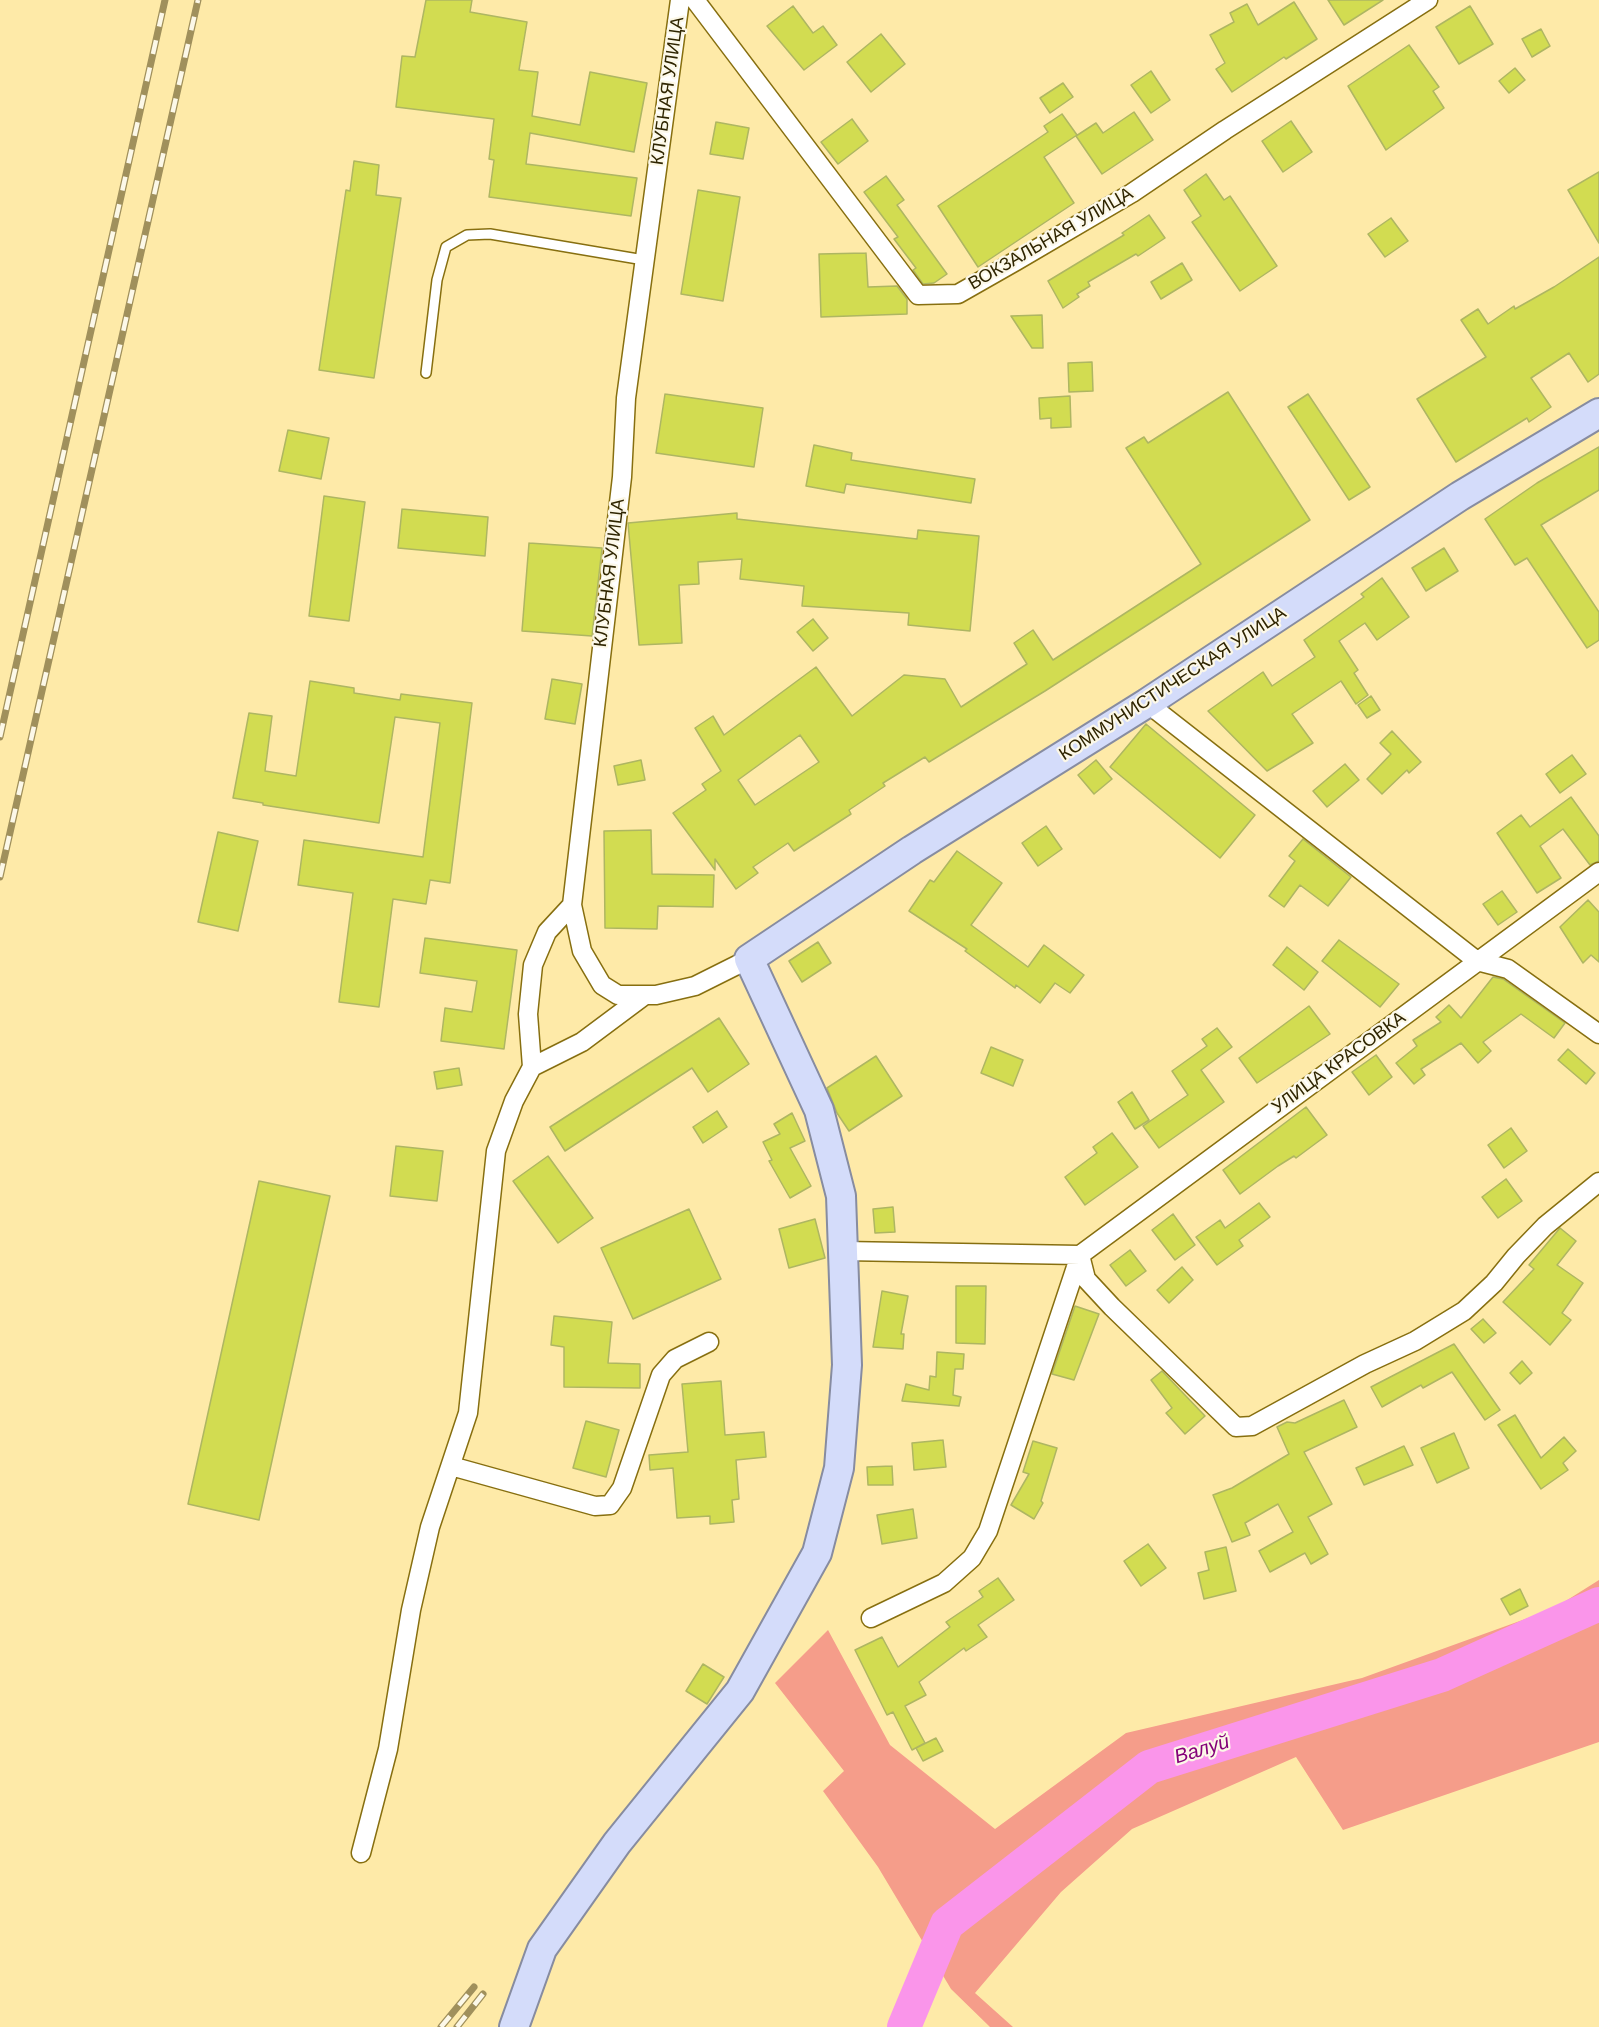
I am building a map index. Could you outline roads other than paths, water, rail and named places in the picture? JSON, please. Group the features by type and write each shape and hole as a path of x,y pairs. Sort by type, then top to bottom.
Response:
{"main road":[{"name":"КОММУНИСТИЧЕСКАЯ УЛИЦА","path":"749,959 912,850 1147,703 1460,496 1599,413"},
{"path":"514,2027 542,1949 617,1843 740,1692 817,1553 839,1468 847,1365 841,1196 819,1110 749,959"}],"street":[{"name":"КЛУБНАЯ УЛИЦА","path":"680,0 626,398 622,477 572,905 582,951 602,985 618,995 645,995 695,986 749,959"},
{"name":"ВОКЗАЛЬНАЯ УЛИЦА","path":"695,0 918,295 958,294 1016,261 1132,193 1225,130 1428,0"},
{"path":"1147,703 1477,961 1508,969 1599,1034"},
{"name":"УЛИЦА КРАСОВКА","path":"1080,1254 1599,873"},
{"path":"361,1854 388,1749 411,1610 428,1538 468,1413 495,1151 514,1101 532,1067 528,1014 533,965 547,932 572,905"},
{"path":"532,1067 582,1042 645,995"},
{"path":"1080,1254 1086,1279 1112,1306 1236,1426 1252,1426 1415,1341 1464,1311 1545,1226 1599,1182"},
{"path":"843,1251 1080,1254"},
{"path":"871,1618 944,1583 972,1558 988,1531 1080,1254"},
{"path":"451,1466 595,1506 610,1505 622,1488 661,1375 675,1359 710,1342"}],"lane":[{"path":"426,373 437,280 446,247 467,234 490,234 644,260"}],"waterway":[{"name":"Валуй","path":"904,2027 947,1924 1149,1767 1442,1675 1599,1604"}],"railway":[{"path":"0,737 165,0"},
{"path":"0,877 198,0"},
{"path":"441,2027 474,1987"},
{"path":"457,2027 483,1994"}]}
